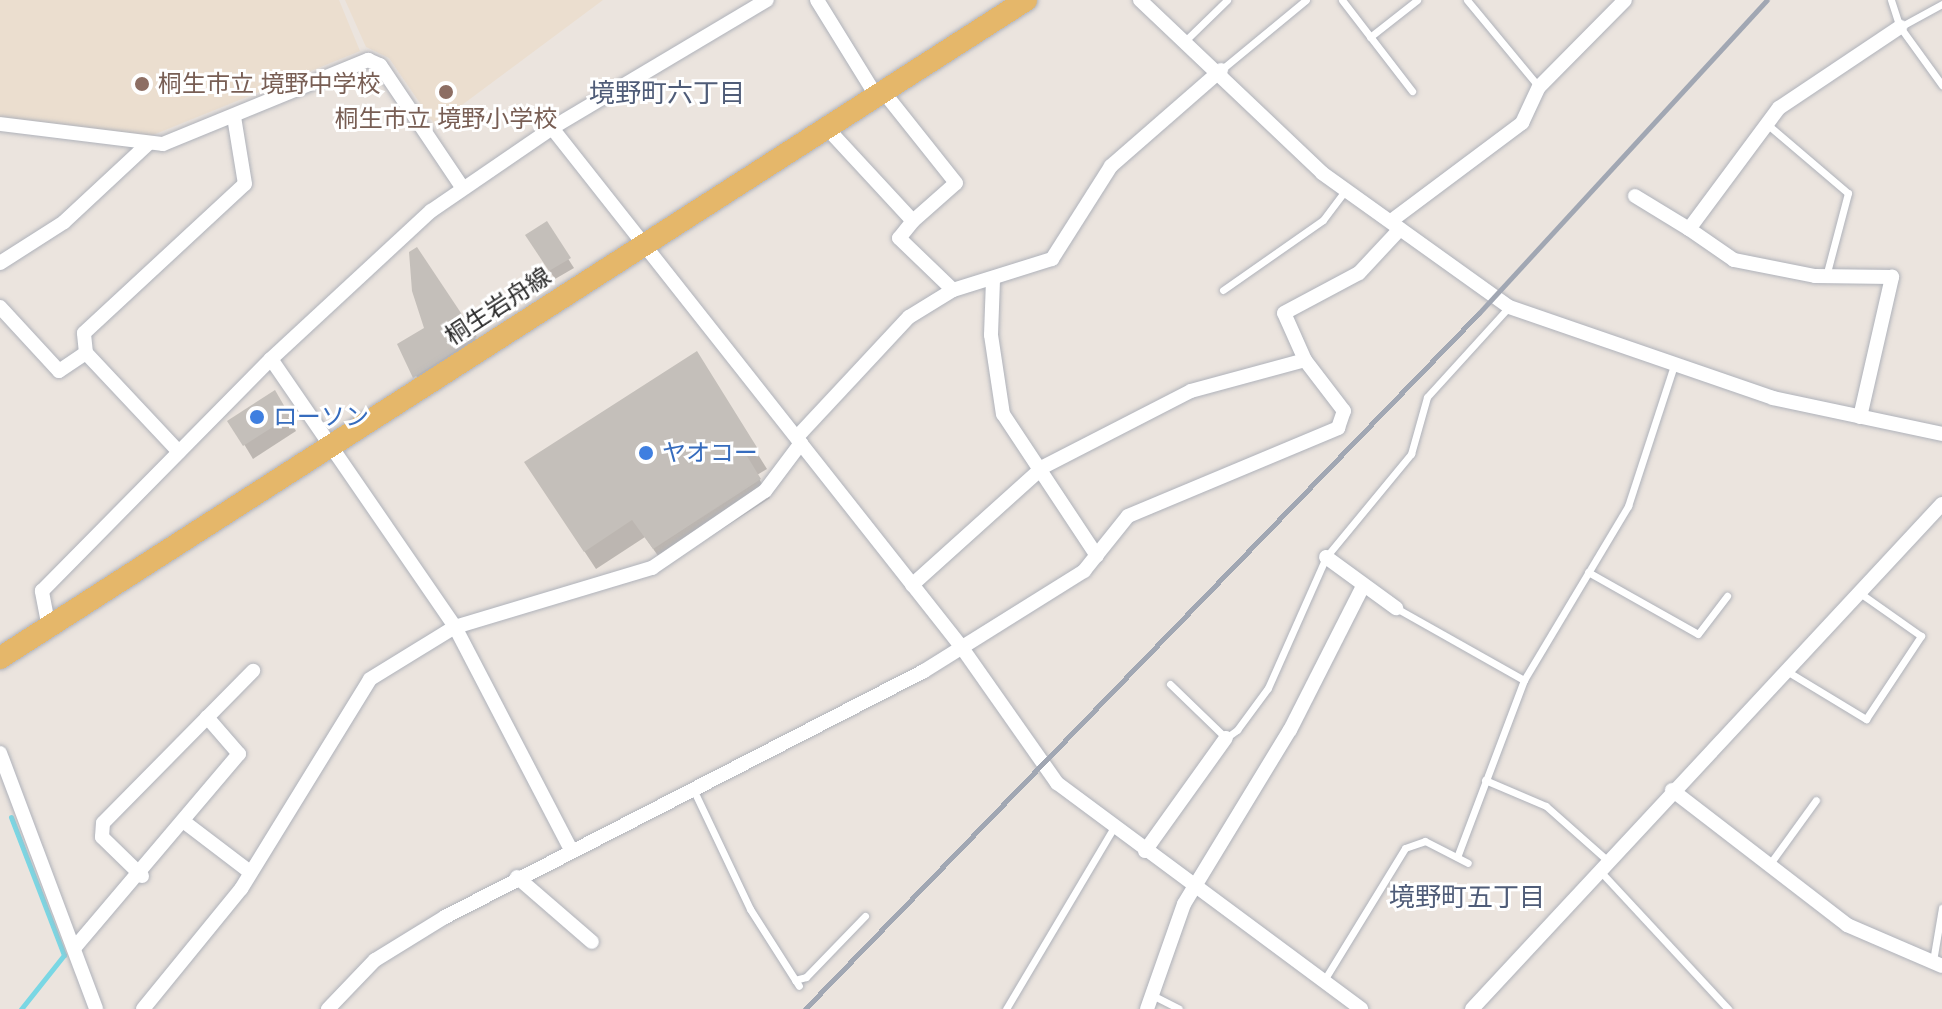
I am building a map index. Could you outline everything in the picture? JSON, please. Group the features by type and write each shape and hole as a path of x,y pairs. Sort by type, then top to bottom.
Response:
{"main road":[{"name":"桐生岩舟線","path":"0,658 878,92 1026,0"}],"street":[{"path":"49,628 42,591 271,359 462,187 552,128 767,0"},
{"path":"817,0 878,92 956,183 913,221 899,238 953,290"},
{"path":"1140,0 1221,70 1346,190 1509,307 1673,368 1860,417 1942,434"},
{"path":"328,1009 375,960 517,877 924,671 960,645 1065,585 1097,556 1128,516 1338,428 1344,411 1305,360 1284,313 1359,273 1396,225 1522,123 1539,87 1625,0"},
{"path":"1689,229 1779,108 1900,27"},
{"path":"0,124 148,144 179,141 368,60 380,65 462,187"},
{"path":"143,1009 250,872 370,679 455,627 652,568 765,491 799,440 873,349 953,290 993,280 1052,259 1111,166 1221,70"},
{"path":"179,452 86,353 84,333 245,184 234,117"},
{"path":"825,126 913,221"},
{"path":"552,128 960,645 1032,754 1113,829 1361,1009"},
{"path":"0,263 64,222 148,144"},
{"path":"1635,196 1734,260 1826,276 1892,277 1860,417"},
{"path":"993,280 991,335 1003,414 1043,467 1097,556"},
{"path":"0,307 59,371 86,353"},
{"path":"271,359 455,627 570,848"},
{"path":"912,585 1043,467 1191,391 1305,360"},
{"path":"1472,1009 1602,864 1942,504"},
{"path":"1326,557 1362,588 1396,608"},
{"path":"1150,1002 1193,887 1290,730 1362,588"},
{"path":"142,876 100,829 253,671"},
{"path":"76,946 142,876 239,754 207,717"},
{"path":"1145,851 1226,738"},
{"path":"0,753 76,946 96,1009"},
{"path":"1672,790 1847,925 1938,964"},
{"path":"183,821 250,872"},
{"path":"517,877 592,942"}],"lane":[{"path":"1187,39 1227,0"},
{"path":"1221,70 1306,0"},
{"path":"1342,0 1412,91"},
{"path":"1370,37 1417,0"},
{"path":"1467,0 1539,87"},
{"path":"1891,0 1900,27 1942,85"},
{"path":"1900,27 1942,4"},
{"path":"1768,125 1848,193 1826,276"},
{"path":"1223,290 1323,220 1346,190"},
{"path":"1170,684 1226,738 1268,688 1326,557 1399,474 1434,386 1509,307"},
{"path":"1457,857 1524,680 1628,506 1673,368"},
{"path":"1588,572 1698,634 1727,596"},
{"path":"1785,670 1866,719 1921,636 1860,593"},
{"path":"1396,608 1524,680"},
{"path":"1485,780 1546,806 1602,864 1728,1009"},
{"path":"693,789 750,909 797,983 865,916"},
{"path":"1768,867 1816,800"},
{"path":"1006,1009 1113,829"},
{"path":"1323,982 1405,848 1425,841 1468,863"},
{"path":"1938,964 1942,908"},
{"path":"1150,1002 1179,1009"}],"shaded area":[{"name":"桐生市立 境野中学校","path":"0,0 339,0 360,51 148,137 0,117"},
{"name":"桐生市立 境野小学校","path":"345,0 603,0 435,125 389,58 366,47"}],"building":[{"path":"547,221 571,258 549,271 525,235"},
{"path":"417,247 477,337 413,378 397,344 424,328 412,291 409,252"},
{"name":"ヤオコー","path":"697,351 758,449 747,456 761,479 653,549 632,520 584,552 524,462"},
{"path":"275,390 290,416 243,446 227,421"}],"waterway":[{"path":"11,817 64,955 21,1009"}],"railway":[{"path":"805,1009 1479,313 1767,0"}],"place":[{"name":"桐生市立 境野中学校","path":"142,84"},
{"name":"桐生市立 境野小学校","path":"446,92"},
{"name":"ローソン","path":"257,417"},
{"name":"ヤオコー","path":"646,453"}],"district":[{"name":"境野町六丁目","path":"667,93"},
{"name":"境野町五丁目","path":"1467,897"}]}
